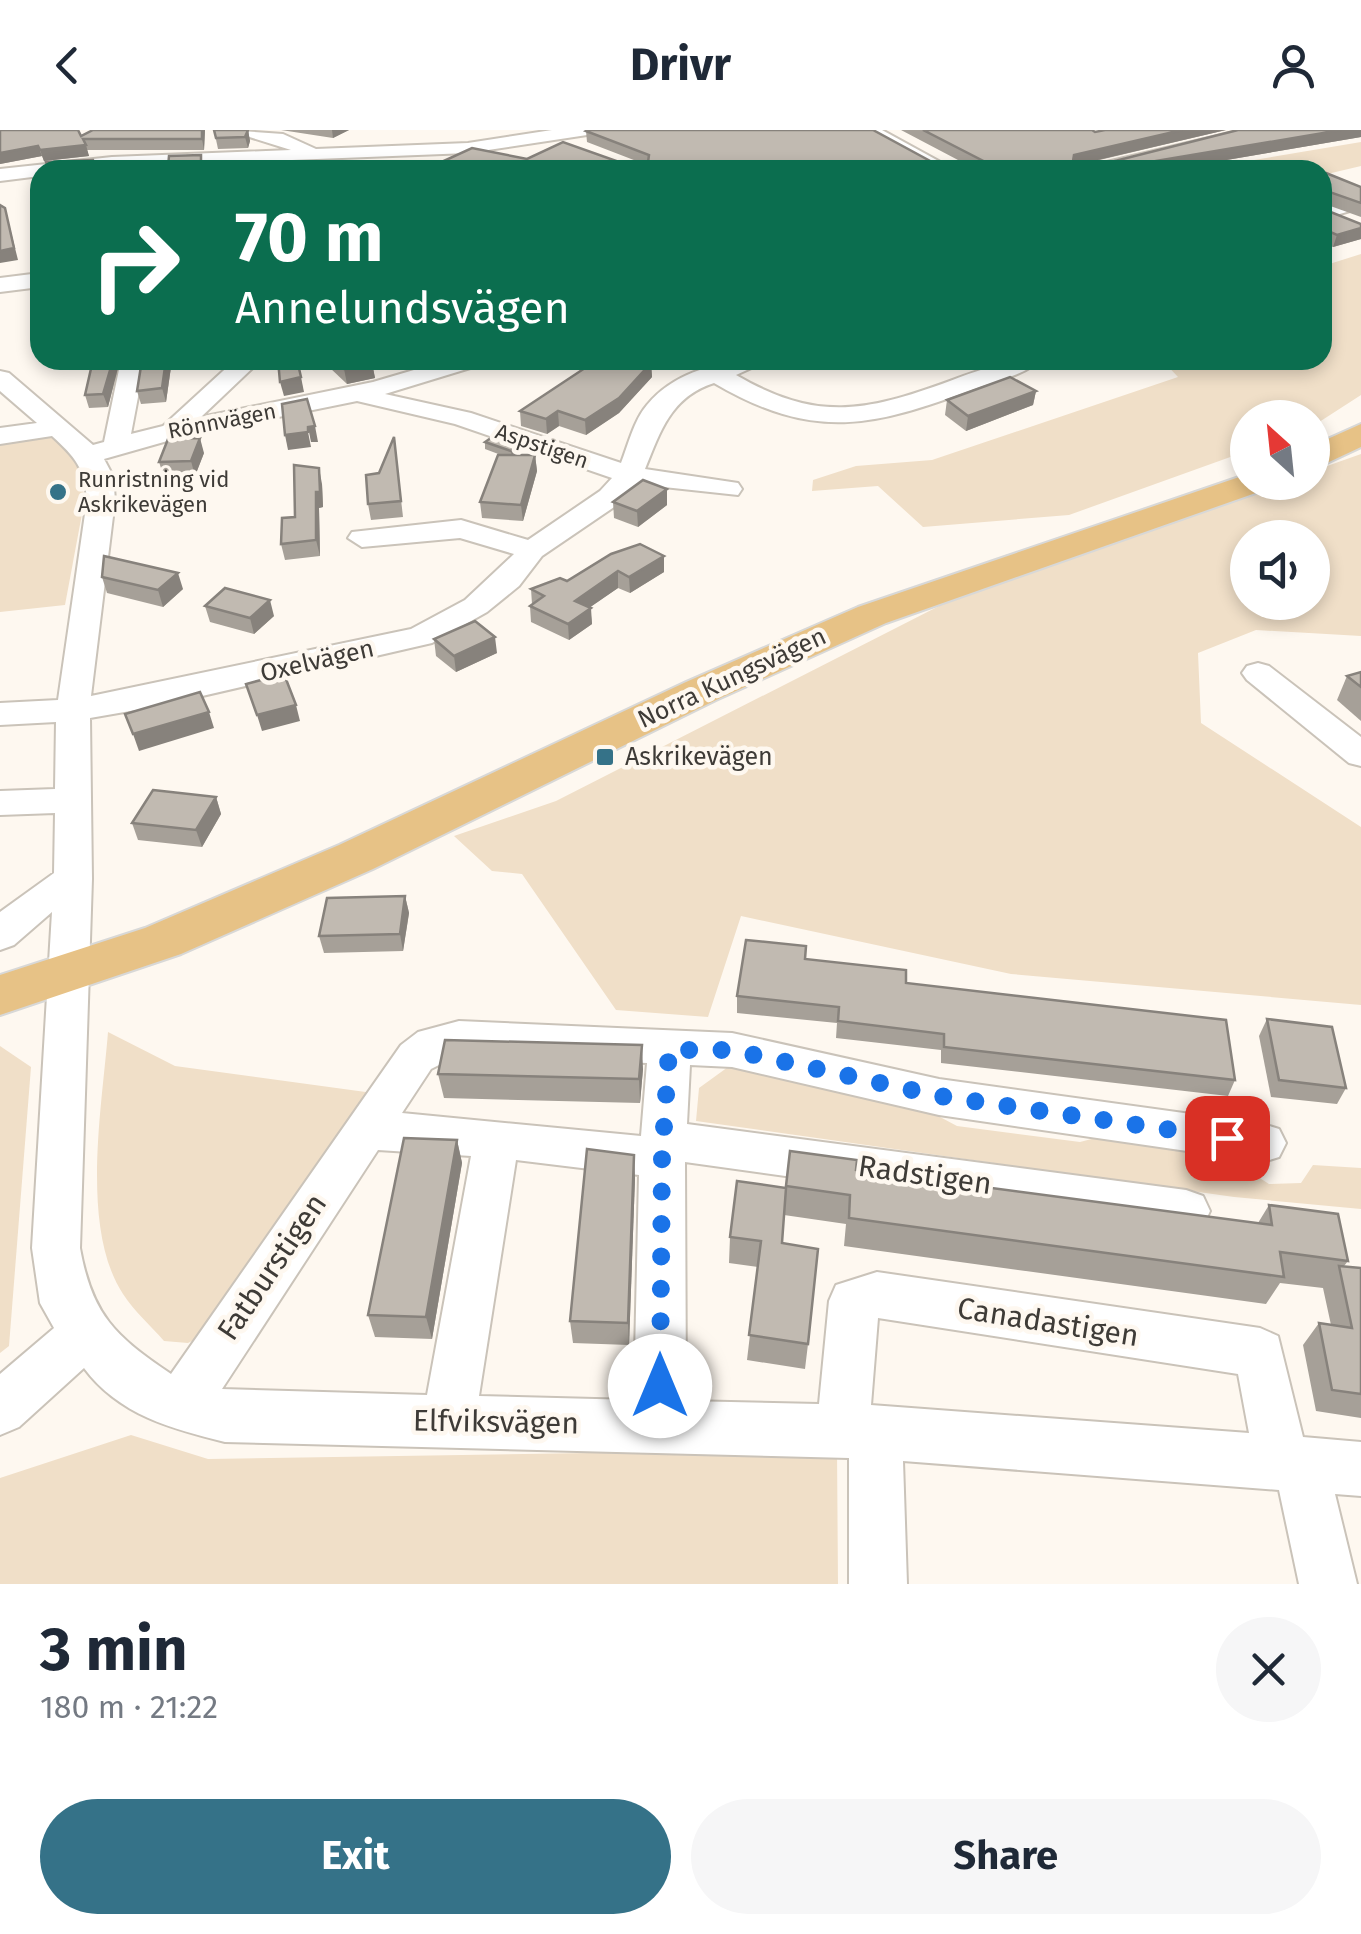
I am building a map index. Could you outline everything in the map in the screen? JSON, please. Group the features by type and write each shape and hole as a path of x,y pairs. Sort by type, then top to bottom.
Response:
{"main road":[{"path":"1330,450 1361,434"},
{"name":"Norra Kungsvägen","path":"0,995 163,940 356,857 718,683 872,615 1230,491"}],"street":[{"path":"236,130 284,139 322,160"},
{"path":"200,160 468,148 587,130"},
{"path":"870,130 927,160"},
{"path":"1128,160 1267,130"},
{"path":"543,134 578,151"},
{"path":"0,176 30,173"},
{"path":"1332,210 1358,205"},
{"path":"1332,216 1361,228"},
{"path":"0,285 30,281"},
{"path":"69,973 75,800 73,710 102,500 99,476 103,450 130,370"},
{"path":"173,429 237,370"},
{"name":"Rönnvägen","path":"103,450 173,429 358,397 441,370"},
{"name":"Oxelvägen","path":"0,714 73,710 188,690 421,636 476,606 508,580 532,550 610,497 629,475 656,410 689,382 724,370"},
{"path":"714,373 781,408 838,414 922,398 1000,370"},
{"path":"0,378 57,428 103,450"},
{"name":"Aspstigen","path":"358,397 462,418 629,475 728,489"},
{"path":"0,436 57,428"},
{"path":"362,538 462,530 532,550"},
{"path":"1258,673 1361,755"},
{"path":"0,804 75,800"},
{"path":"0,935 34,904 73,879"},
{"name":"Elfviksvägen","path":"69,973 56,1248 65,1303 112,1364 179,1406 224,1416 860,1431 1361,1469"},
{"name":"Fatburstigen","path":"179,1406 416,1057 433,1044 459,1038 669,1050"},
{"path":"660,1424 663,1149 669,1050 732,1050 939,1096 1263,1144"},
{"path":"367,1130 663,1149"},
{"path":"448,1422 497,1138"},
{"name":"Radstigen","path":"663,1149 1186,1211"},
{"name":"Canadastigen","path":"860,1431 854,1302 877,1295 1260,1353 1291,1464"},
{"path":"0,1409 86,1333"},
{"path":"860,1431 878,1584"},
{"path":"1291,1464 1328,1584"}],"shaded area":[{"path":"1361,142 1361,166 1332,173 1332,160 1254,160"},
{"path":"1361,254 1361,395 1330,415 1330,400 1230,400 1230,457 1069,515 923,527 878,486 812,491 813,480 856,466 932,460 1178,377 1171,370 1332,370 1332,263"},
{"path":"53,437 75,456 85,498 65,605 0,612 0,438"},
{"path":"1361,454 1361,636 1256,630 1198,653 1201,723 1361,827 1361,1005 1011,974 741,916 708,1017 616,1010 522,874 492,871 454,836 556,801 996,577 1230,500 1330,500 1330,465"},
{"path":"108,1032 175,1066 373,1093 204,1335 188,1343 164,1341 132,1306 110,1267 102,1236 97,1167"},
{"path":"0,1046 31,1067 9,1346 0,1353"},
{"path":"728,1067 925,1109 957,1126 1080,1142 1118,1132 1213,1148 1269,1184 1301,1183 1313,1165 1361,1168 1361,1209 1234,1197 696,1121 699,1088"},
{"path":"131,1435 208,1459 837,1449 838,1584 0,1584 0,1478"}],"building":[{"path":"0,130 78,130 81,136 93,130 202,130 202,139 83,139 86,145 40,150 38,146 0,153"},
{"path":"214,130 248,130 245,137 216,138"},
{"path":"873,130 928,160 648,160 649,155 586,131"},
{"path":"923,130 1182,130 1074,155 1073,160 982,160"},
{"path":"1238,130 1341,130 1162,160 1119,160"},
{"path":"563,142 613,160 446,160 472,148 527,159"},
{"path":"201,155 201,160 169,160 169,156"},
{"path":"1332,175 1361,187 1361,203 1332,193"},
{"path":"0,205 5,208 14,248 0,251"},
{"path":"1332,213 1361,224 1361,228 1337,235 1332,233"},
{"path":"91,370 110,370 103,394 85,395"},
{"path":"140,370 165,370 162,388 137,391"},
{"path":"279,370 299,370 301,377 280,382"},
{"path":"582,370 645,370 619,398 585,420 558,411 546,419 520,411"},
{"path":"1010,377 1036,391 968,416 947,400"},
{"path":"307,399 315,426 308,427 308,432 285,435 282,404"},
{"path":"495,435 522,443 511,451 485,442"},
{"path":"394,437 401,501 368,504 366,475 379,473"},
{"path":"200,438 191,461 159,462 168,439"},
{"path":"498,455 535,455 521,505 480,502"},
{"path":"294,465 319,468 316,540 281,544 282,518 295,517"},
{"path":"643,480 667,489 637,511 613,502"},
{"path":"640,544 664,556 629,577 618,571 575,601 591,608 568,624 530,606 544,596 531,589 560,578 567,581 611,554"},
{"path":"104,556 178,573 158,590 102,577"},
{"path":"225,588 270,600 250,618 205,606"},
{"path":"475,621 495,637 454,656 434,639"},
{"path":"1361,672 1361,687 1347,676"},
{"path":"284,674 296,705 257,715 246,684"},
{"path":"200,692 209,712 133,734 125,714"},
{"path":"153,790 216,797 196,830 132,823"},
{"path":"405,896 400,934 319,936 327,898"},
{"path":"746,940 806,946 805,959 906,970 906,983 1226,1020 1235,1080 944,1047 944,1034 838,1021 839,1007 737,996"},
{"path":"1267,1019 1332,1027 1346,1088 1279,1080"},
{"path":"445,1040 642,1045 639,1079 438,1074"},
{"path":"404,1138 457,1140 426,1317 368,1315"},
{"path":"587,1149 634,1155 628,1323 570,1321"},
{"path":"790,1151 857,1160 856,1170 1272,1225 1269,1205 1338,1214 1348,1261 1280,1252 1284,1277 849,1218 850,1195 786,1186"},
{"path":"737,1181 786,1188 782,1243 818,1249 808,1344 749,1335 761,1241 730,1237"},
{"path":"1339,1266 1361,1268 1361,1394 1332,1390 1319,1323 1352,1328"}],"place":[{"name":"Runristning vid Askrikevägen","path":"58,492"},
{"name":"Askrikevägen","path":"605,757"}],"route":[{"path":"660,1386 662,1158 669,1050 732,1050 939,1096 1227,1138"}]}
